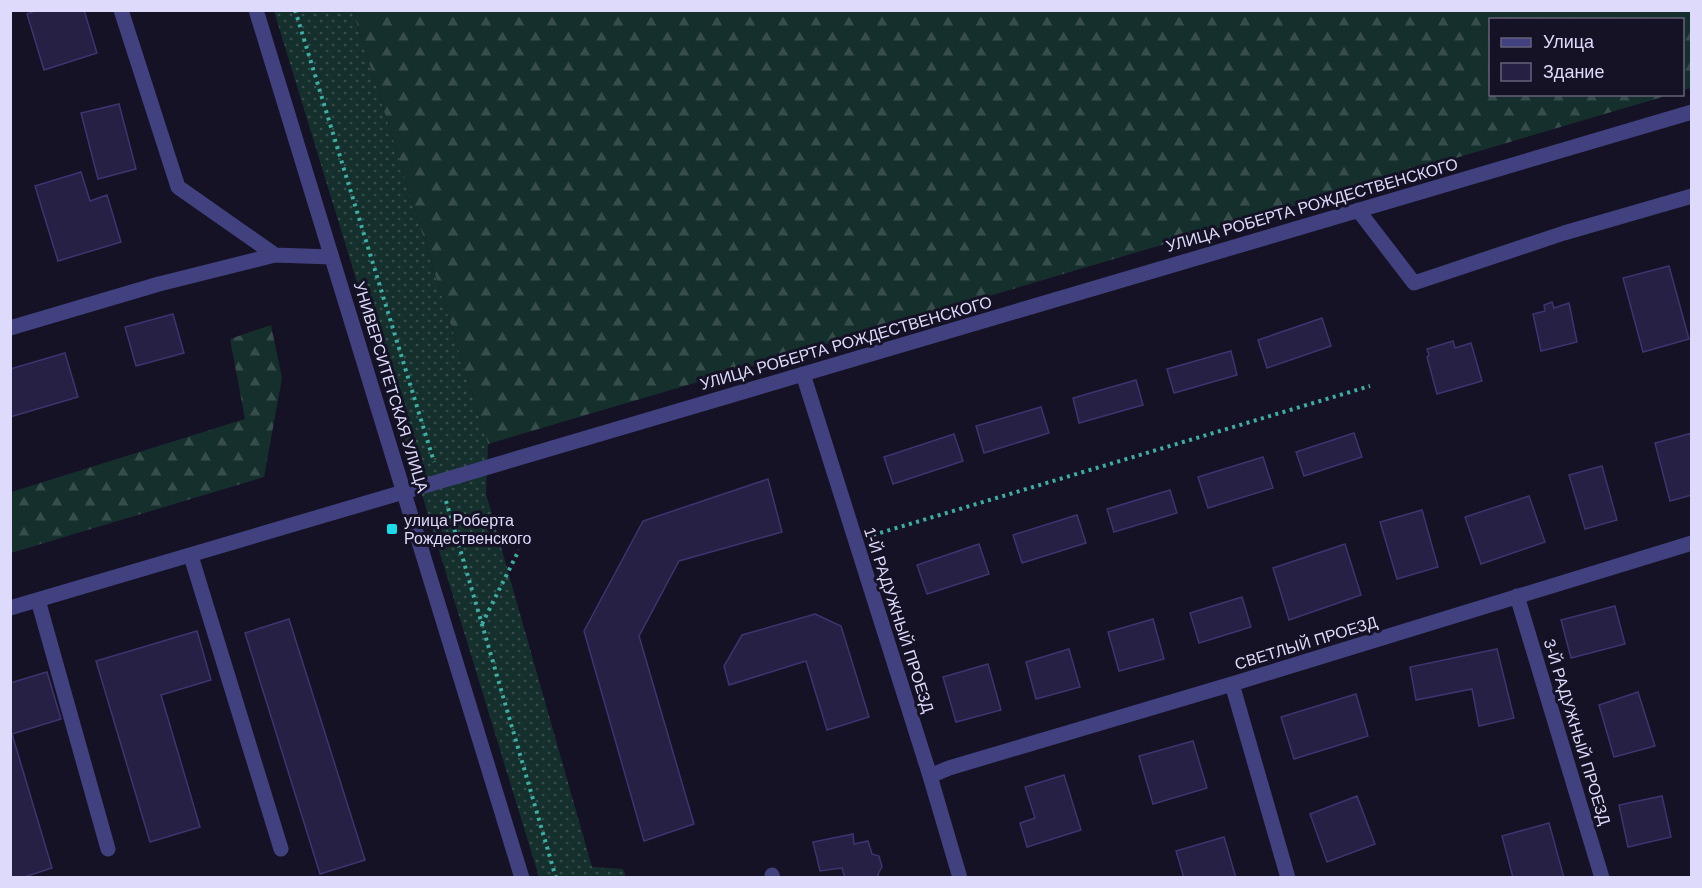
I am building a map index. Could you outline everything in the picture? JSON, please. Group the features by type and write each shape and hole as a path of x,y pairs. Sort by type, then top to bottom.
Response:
{"street":[{"path":"121,10 178,187 275,255"},
{"name":"УНИВЕРСИТЕТСКАЯ УЛИЦА","path":"256,10 522,878"},
{"name":"УЛИЦА РОБЕРТА РОЖДЕСТВЕНСКОГО","path":"10,608 1692,112"},
{"path":"1358,210 1413,283 1564,233 1692,196"},
{"path":"10,328 159,284 275,255 331,257"},
{"name":"1-Й РАДУЖНЫЙ ПРОЕЗД","path":"802,374 930,776 960,878"},
{"name":"СВЕТЛЫЙ ПРОЕЗД","path":"930,776 949,768 1692,543"},
{"path":"191,556 281,849"},
{"name":"3-Й РАДУЖНЫЙ ПРОЕЗД","path":"1517,596 1602,878"},
{"path":"39,600 108,849"},
{"path":"1232,684 1288,878"}],"path":[{"path":"295,10 440,481 556,878"},
{"path":"855,540 1370,386"},
{"path":"482,624 519,550"}],"green space":[{"path":"274,11 353,11 488,444 486,494 592,867 623,869 626,877 539,877"},
{"path":"353,11 1691,11 1691,88 1684,90 1684,18 1489,18 1489,96 1666,96 488,444"},
{"path":"271,325 282,378 264,477 11,553 11,492 245,419 230,339"}],"building":[{"path":"38,10 84,10 97,53 44,70 27,14"},
{"path":"119,104 136,169 98,179 81,113"},
{"path":"81,172 90,201 107,195 121,242 58,261 35,186"},
{"path":"1669,266 1689,339 1643,352 1623,278"},
{"path":"1552,302 1554,308 1569,303 1577,342 1541,351 1533,314 1545,311 1544,305"},
{"path":"173,314 184,353 136,366 125,327"},
{"path":"1322,318 1331,346 1267,368 1258,340"},
{"path":"1453,341 1455,348 1471,343 1482,381 1437,394 1427,349"},
{"path":"1231,351 1237,375 1174,393 1167,369"},
{"path":"65,353 78,397 10,417 10,369"},
{"path":"1136,380 1143,405 1079,423 1073,398"},
{"path":"1041,407 1049,433 984,453 976,426"},
{"path":"1354,433 1362,457 1304,476 1296,452"},
{"path":"1692,433 1692,495 1670,501 1655,443"},
{"path":"954,434 963,461 893,484 884,457"},
{"path":"1263,457 1273,488 1208,508 1198,477"},
{"path":"1602,466 1617,520 1585,529 1569,475"},
{"path":"768,479 782,532 679,561 639,636 694,824 644,841 584,631 643,521"},
{"path":"1170,490 1177,513 1114,532 1107,509"},
{"path":"1529,496 1545,542 1481,564 1465,517"},
{"path":"1422,510 1438,567 1397,579 1380,522"},
{"path":"1077,515 1086,543 1022,563 1013,535"},
{"path":"979,544 989,574 927,594 917,565"},
{"path":"1345,544 1361,595 1289,620 1273,568"},
{"path":"1242,597 1251,627 1199,643 1190,613"},
{"path":"1615,606 1625,644 1571,658 1561,620"},
{"path":"815,614 841,626 869,717 827,730 806,661 729,685 724,666 742,635"},
{"path":"289,619 365,860 320,874 245,633"},
{"path":"1153,619 1164,659 1119,671 1108,632"},
{"path":"197,631 211,680 161,695 200,827 150,842 96,661"},
{"path":"1069,649 1080,687 1036,699 1026,662"},
{"path":"1497,649 1514,718 1479,726 1472,689 1416,700 1410,667"},
{"path":"988,664 1001,710 956,722 943,677"},
{"path":"47,672 61,719 12,734 52,868 21,878 10,878 10,683"},
{"path":"1638,692 1655,746 1614,757 1599,705"},
{"path":"1356,694 1368,736 1294,759 1281,717"},
{"path":"1193,741 1207,788 1153,804 1139,756"},
{"path":"1064,775 1081,830 1027,847 1020,823 1035,818 1025,787"},
{"path":"1357,796 1375,844 1327,862 1310,814"},
{"path":"1662,796 1671,837 1628,847 1619,805"},
{"path":"1549,823 1564,878 1513,878 1502,836"},
{"path":"853,834 854,844 868,841 872,854 879,856 882,867 878,874 879,878 845,878 842,868 820,871 813,842"},
{"path":"1224,837 1236,878 1184,878 1176,851"}],"place":[{"name":"улица Роберта Рождественского","path":"392,529"}]}
